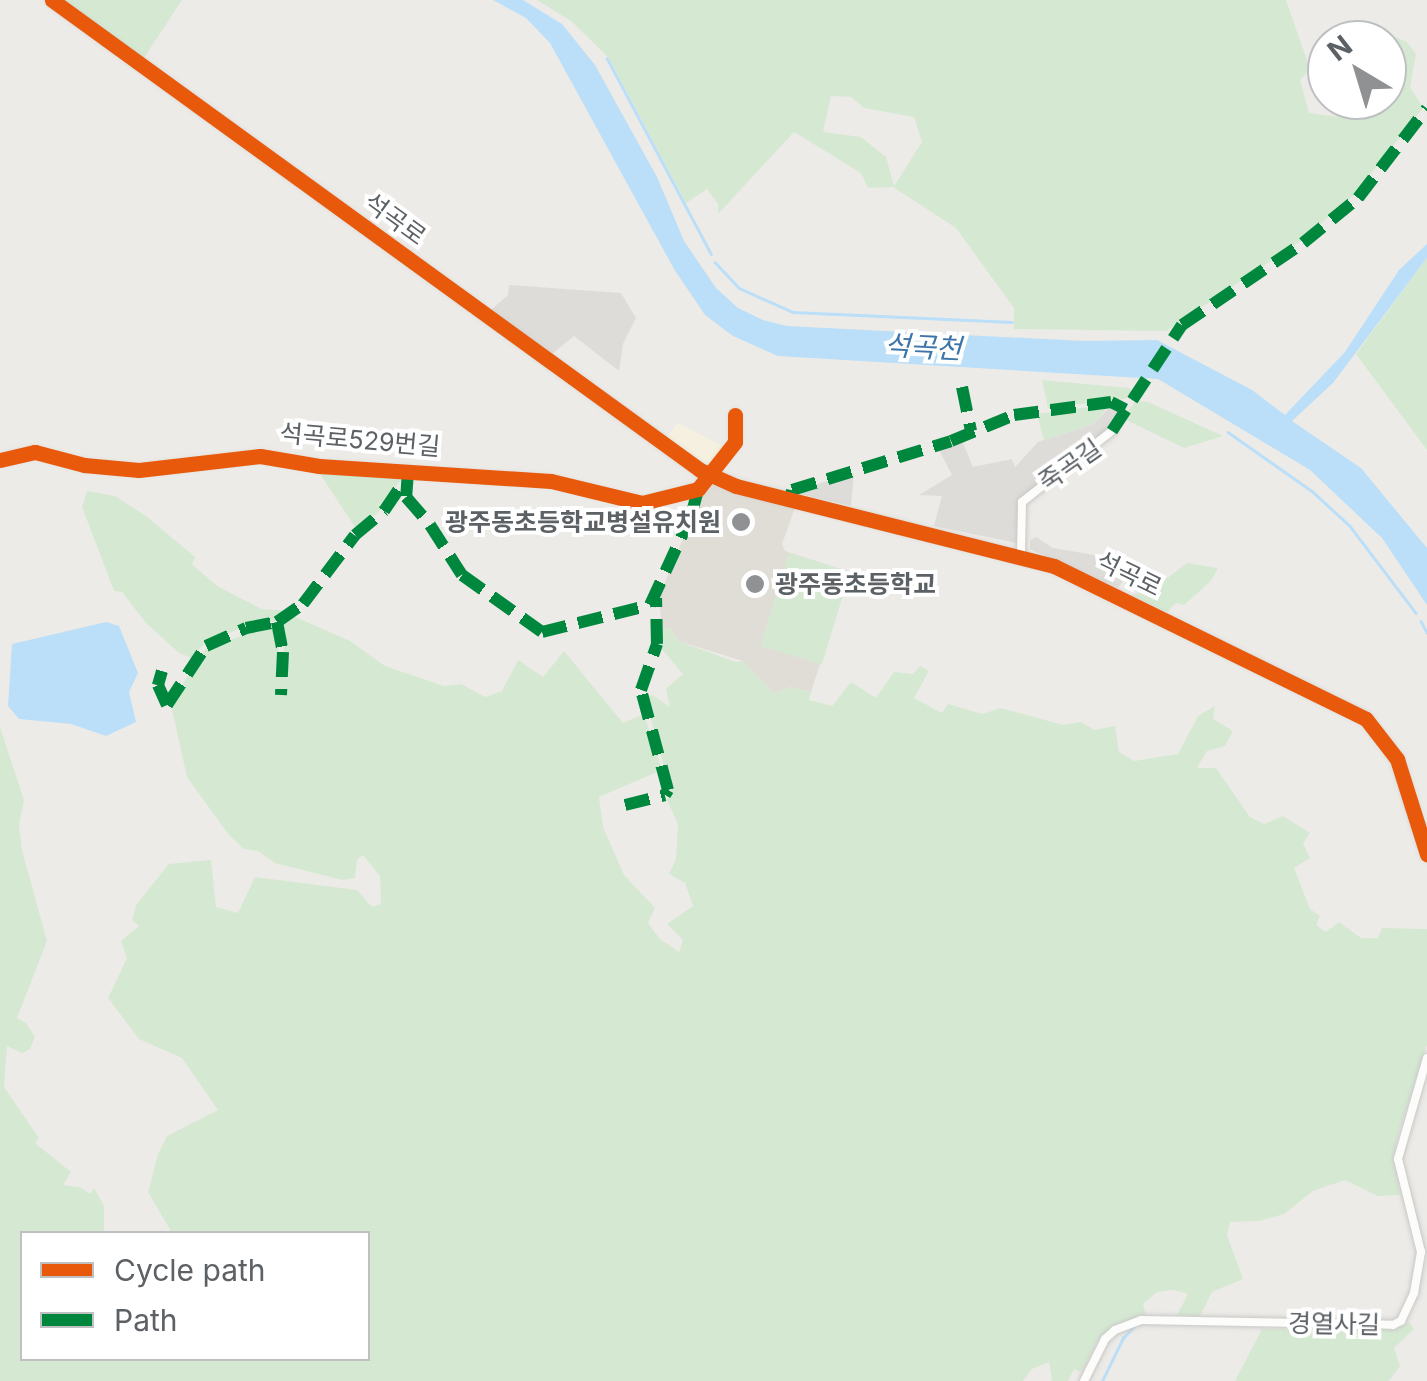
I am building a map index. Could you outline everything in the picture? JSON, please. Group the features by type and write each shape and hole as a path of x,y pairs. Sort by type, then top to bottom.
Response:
{"street":[{"name":"석곡로","path":"52,0 709,475 1022,555 1095,584 1366,719 1396,759 1427,854"},
{"path":"709,475 735,442 735,415"},
{"name":"죽곡길","path":"1022,555 1022,502 1112,431"},
{"name":"석곡로529번길","path":"0,460 35,452 84,465 139,470 260,456 319,466 551,481 642,502 698,489 709,475"},
{"name":"경열사길","path":"1084,1381 1105,1339 1130,1322 1393,1325 1401,1321 1414,1293 1421,1252 1398,1159 1427,1058"}],"shaded area":[{"path":"509,285 621,293 636,318 623,344 619,371 574,336 551,355 491,310 508,295"},
{"path":"1111,406 1120,412 1107,436 1022,497 1018,515 1022,544 934,526 942,496 919,495 952,475 938,448 961,438 973,467 1012,459 1015,467 1038,442 1093,424"},
{"path":"678,423 724,447 710,466 666,438"},
{"path":"854,474 851,506 797,493 798,489"},
{"name":"광주동초등학교","path":"706,483 795,508 782,544 785,551 850,572 811,692 790,687 774,694 743,661 678,641 671,628 662,629 659,597"},
{"path":"1036,537 1053,548 1118,559 1115,572 1122,582 1118,588 1030,549 1030,540"}],"green space":[{"path":"65,0 182,0 144,58"},
{"path":"537,0 1286,0 1307,60 1307,72 1300,80 1307,120 1407,120 1407,42 1416,54 1410,87 1423,108 1354,195 1302,240 1166,331 1014,329 1014,308 956,228 893,187 868,188 861,173 794,132 718,214 718,204 707,189 686,203 608,57 571,21","holes":["831,96 851,97 864,108 914,117 922,142 894,186 886,157 861,137 823,132"]},
{"path":"1427,258 1427,450 1356,354"},
{"path":"1042,380 1129,388 1135,394 1124,399 1048,408"},
{"path":"1136,401 1148,402 1223,436 1184,448 1122,418"},
{"path":"1111,404 1093,424 1044,440 1037,414"},
{"path":"316,468 404,474 382,509 357,530"},
{"path":"87,491 115,496 146,516 195,557 192,564 217,586 262,609 289,611 275,621 246,626 205,643 191,658 178,652 146,623 122,592 114,591 82,507"},
{"path":"789,553 850,572 822,664 761,646"},
{"path":"1187,563 1218,568 1211,581 1184,605 1176,603 1167,612 1131,595 1153,589"},
{"path":"291,615 350,641 385,666 444,686 461,684 485,697 502,691 518,660 543,677 564,651 623,723 644,714 662,770 599,797 603,827 624,875 655,908 648,923 660,939 679,952 683,940 667,924 693,906 685,883 669,874 676,859 678,824 667,800 671,791 645,697 652,695 670,707 666,689 683,674 660,647 662,629 671,628 678,641 736,662 743,661 774,694 790,687 811,692 809,700 832,706 851,682 876,698 894,672 913,674 920,666 929,671 914,698 942,713 948,704 982,714 1001,708 1063,725 1081,722 1095,730 1115,726 1119,752 1134,761 1178,754 1198,716 1215,706 1213,719 1233,731 1225,746 1207,751 1197,768 1216,768 1250,817 1264,824 1283,816 1310,833 1303,843 1310,858 1294,868 1310,909 1320,916 1316,925 1326,932 1339,922 1361,938 1378,938 1382,928 1427,929 1427,1045 1393,1159 1400,1195 1378,1196 1345,1180 1313,1191 1284,1214 1259,1221 1230,1222 1227,1235 1243,1279 1212,1292 1200,1316 1177,1315 1188,1294 1174,1290 1157,1292 1143,1304 1146,1315 1113,1326 1099,1338 1082,1372 1074,1369 1068,1381 1052,1381 1049,1362 1032,1369 1023,1381 0,1381 0,727 24,800 19,825 22,850 47,941 17,1018 26,1023 35,1037 30,1049 22,1053 7,1046 4,1087 39,1138 35,1143 71,1172 63,1185 80,1187 90,1194 94,1188 104,1206 104,1231 20,1231 20,1361 370,1361 370,1231 171,1231 148,1192 158,1154 167,1136 218,1110 182,1058 139,1039 108,998 127,958 121,941 139,926 132,920 136,905 169,864 211,860 216,907 238,913 255,877 357,890 372,907 381,904 380,876 363,855 357,860 355,878 342,880 275,863 258,851 244,849 228,834 187,777 171,705 197,659 208,647 275,625 280,663 284,652 279,623"},
{"path":"1409,1322 1414,1329 1394,1348 1400,1366 1389,1381 1235,1381 1262,1329 1387,1330"}],"water":[{"name":"석곡천","path":"493,0 523,0 562,24 595,65 657,177 684,241 716,288 738,308 763,320 787,326 1084,341 1157,340 1252,390 1285,415 1345,352 1399,270 1427,244 1427,258 1333,383 1292,421 1361,468 1427,548 1427,605 1382,538 1310,470 1158,379 778,356 733,336 705,315 674,269 550,43 526,18"},
{"path":"106,622 119,626 138,673 129,692 136,722 106,736 71,724 19,719 8,706 12,644"}],"waterway":[{"path":"607,58 711,254"},
{"name":"석곡천","path":"715,262 739,288 793,312 1012,322"},
{"path":"1228,432 1312,491 1350,526 1416,613"},
{"path":"1421,621 1427,633"},
{"path":"1102,1381 1123,1338 1134,1326"}],"marked path":[{"path":"1112,431 1182,325 1303,243 1358,198 1427,108"},
{"path":"962,387 971,431"},
{"path":"790,499 792,490 951,441 1014,415 1111,402 1125,409"},
{"path":"408,471 406,497 430,525 462,575 542,632 650,605 691,516 698,489"},
{"path":"162,671 158,685 167,705 206,646 246,628 277,622 303,604 355,535 384,511 406,478"},
{"path":"625,805 665,795 668,790 641,690 657,644 656,598"},
{"path":"277,622 283,652 281,695"}],"cycle path":[{"path":"52,0 700,470 736,486 1054,566 1366,719 1397,759 1427,854"},
{"path":"0,460 35,452 84,465 139,470 260,456 319,466 551,481 642,503 698,489 735,442 735,415"}],"place":[{"name":"광주동초등학교병설유치원","path":"741,522"},
{"name":"광주동초등학교","path":"755,584"}]}
